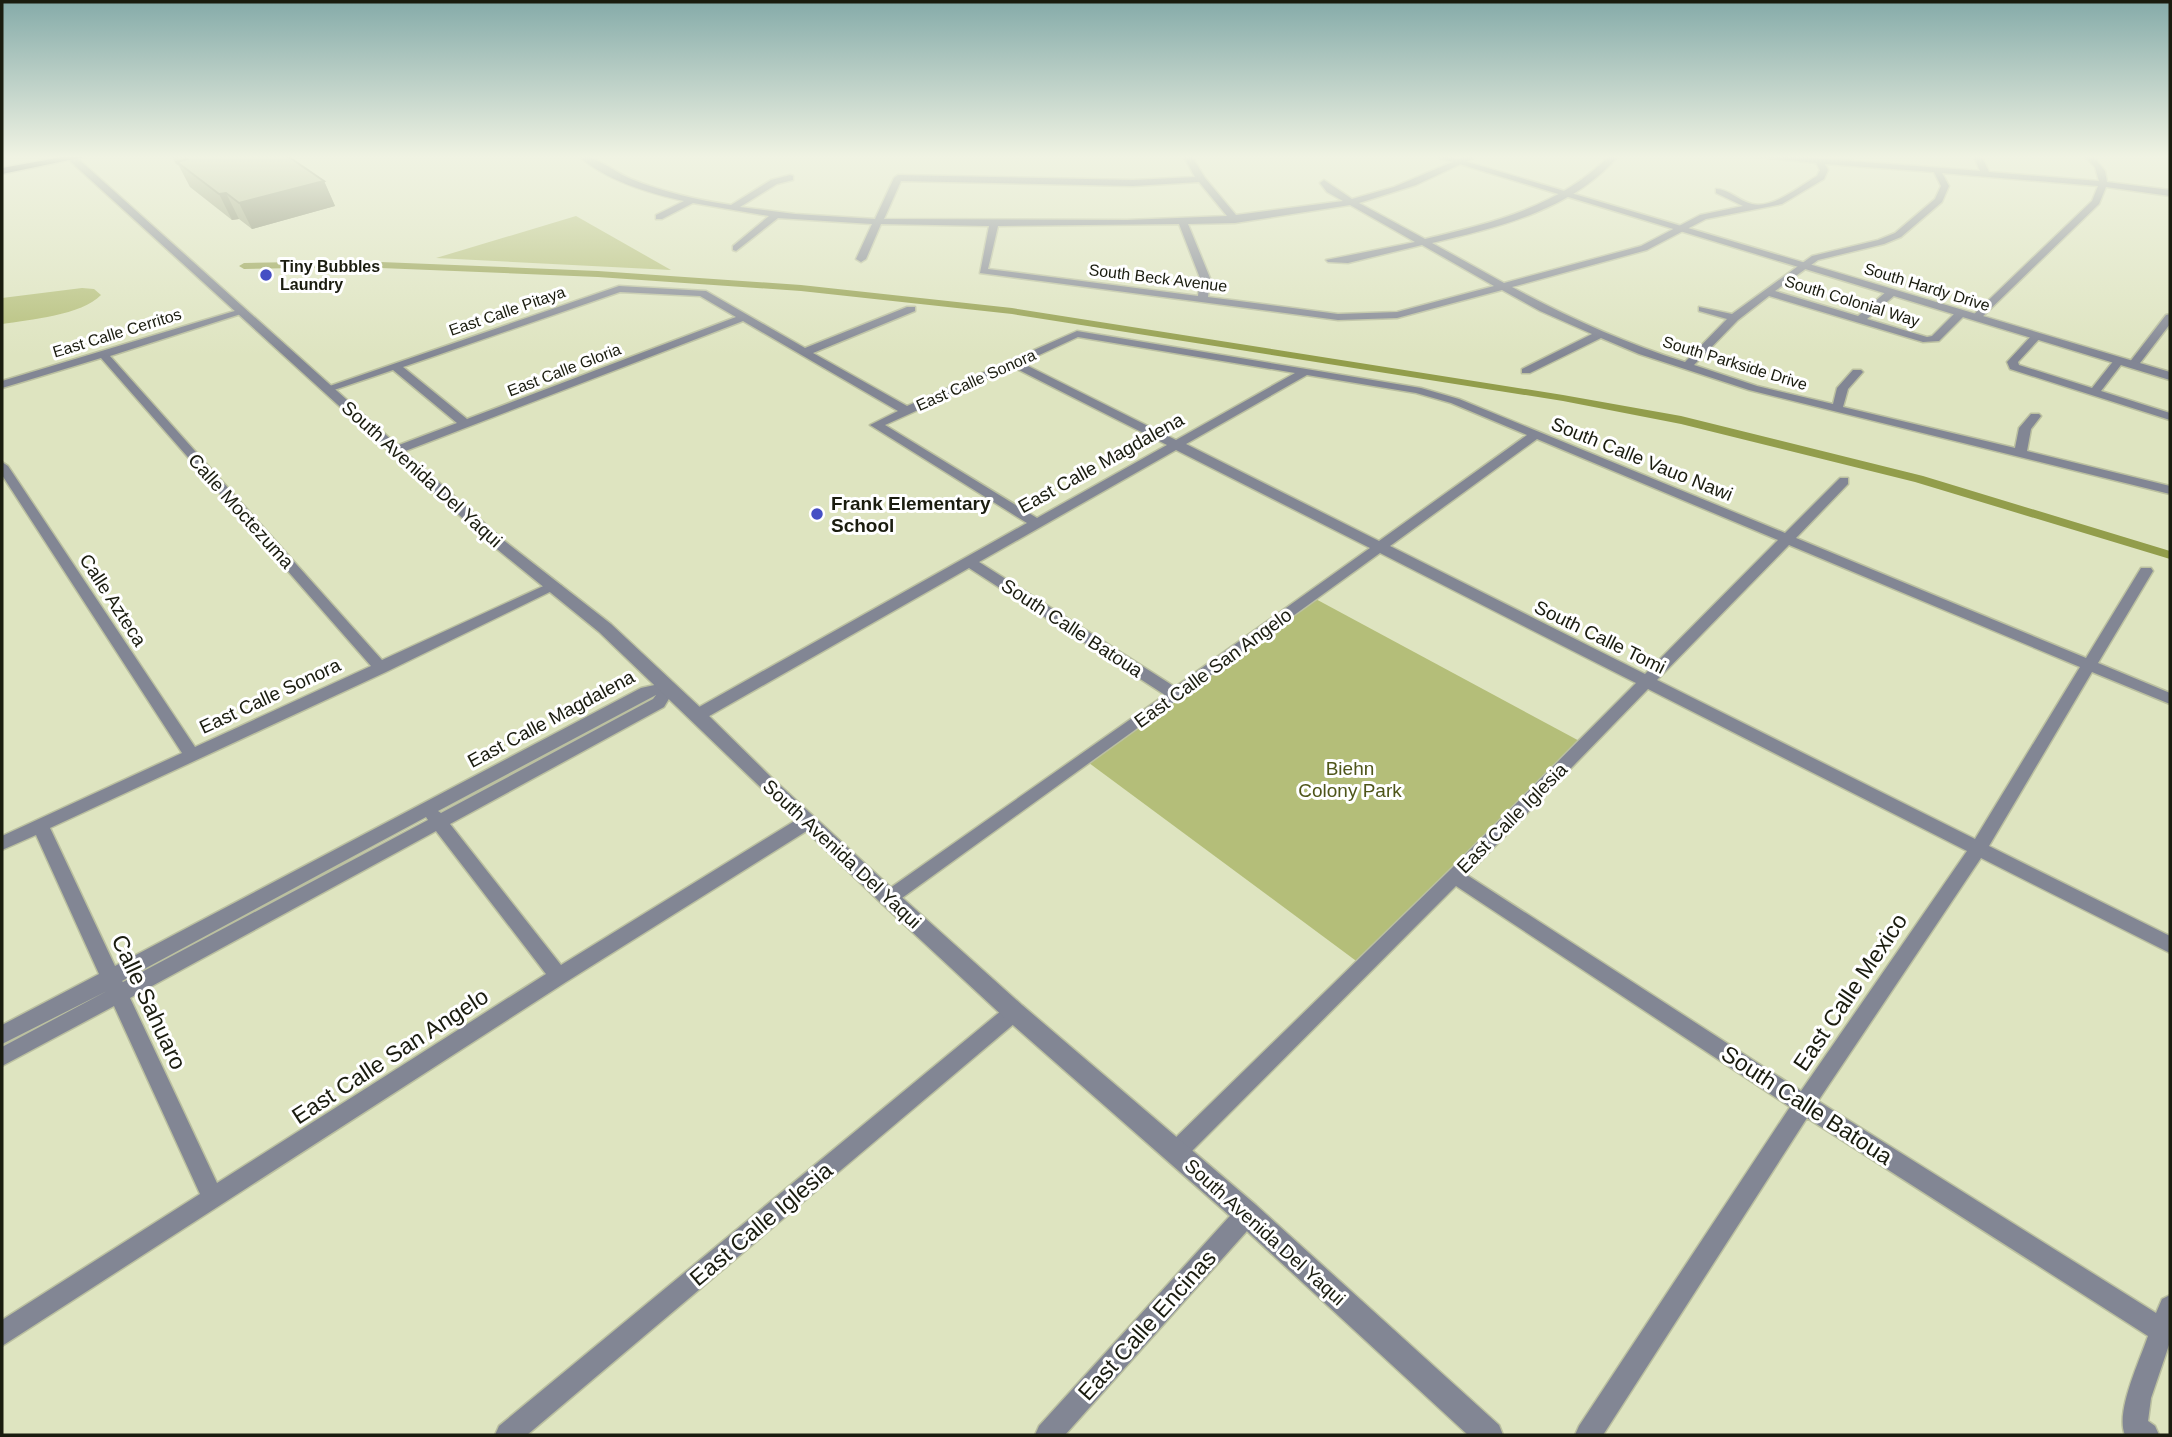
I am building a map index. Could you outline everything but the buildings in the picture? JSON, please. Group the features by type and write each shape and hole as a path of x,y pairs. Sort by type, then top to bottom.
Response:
{"street":[{"name":"South Avenida Del Yaqui","path":"142,222 497,542 555,586 668,687 807,822 1014,1012 1247,1214 1489,1435"},
{"path":"736,248 767,222"},
{"path":"865,222 1199,222"},
{"name":"South Parkside Drive","path":"1387,222 1504,287 1600,334 1686,367 1837,409 2170,490"},
{"path":"1331,260 1348,260 1498,222"},
{"name":"South Hardy Drive","path":"1653,222 2170,376"},
{"name":"South Beck Avenue","path":"994,223 983,271 1338,317 1378,318 1644,248 1695,222"},
{"path":"1686,367 1734,318 1802,267 1823,256 1881,242 1898,235 1913,222"},
{"path":"1975,318 2075,222"},
{"path":"861,258 877,223"},
{"path":"1183,223 1205,278 1203,299"},
{"name":"East Calle Pitaya","path":"327,389 619,289 702,293 744,317"},
{"name":"South Colonial Way","path":"1767,292 1927,340 1935,339 1960,314"},
{"path":"1859,320 1891,293"},
{"path":"805,352 911,309"},
{"path":"1703,309 1734,318"},
{"name":"East Calle Cerritos","path":"2,385 242,312"},
{"path":"744,317 907,411"},
{"name":"East Calle Gloria","path":"395,451 744,317"},
{"path":"2133,365 2170,317"},
{"name":"East Calle Sonora","path":"1036,523 876,425 1077,334"},
{"name":"South Calle Vauo Nawi","path":"1077,334 1417,390 1455,401 2170,699"},
{"path":"1526,371 1600,334"},
{"path":"2037,336 2012,362 2014,368 2170,417"},
{"name":"Calle Moctezuma","path":"103,354 381,668"},
{"path":"2093,394 2119,361"},
{"name":"South Calle Tomi","path":"1014,363 1378,549 2170,945"},
{"path":"395,366 466,424"},
{"name":"East Calle Magdalena","path":"698,715 1305,372"},
{"path":"1837,409 1843,388 1857,372"},
{"path":"2020,454 2025,428 2035,416"},
{"name":"East Calle San Angelo","path":"889,898 1176,695 1535,435"},
{"name":"Calle Azteca","path":"2,466 192,755"},
{"name":"East Calle Iglesia","path":"1176,1152 1455,876 1844,481"},
{"name":"South Calle Batoua","path":"968,561 1176,695"},
{"name":"East Calle Mexico","path":"1588,1435 1804,1104 1978,848 2146,571"},
{"name":"East Calle Sonora","path":"2,843 555,586"},
{"name":"East Calle Magdalena","path":"2,1058 115,986 434,816 659,703 668,687"},
{"path":"434,816 559,976"},
{"name":"East Calle San Angelo","path":"2,1334 559,976 807,822"},
{"name":"Calle Sahuaro","path":"40,825 214,1199"},
{"name":"South Calle Batoua","path":"1455,876 1804,1104 2166,1319"},
{"name":"East Calle Magdalena","path":"2,1035 115,986"},
{"name":"East Calle Iglesia","path":"508,1435 1014,1012"},
{"name":"East Calle Encinas","path":"1048,1435 1247,1214"},
{"path":"2140,1431 2139,1398 2166,1319"}],"green space":[{"path":"556,222 587,222 671,270 436,258"},
{"path":"82,288 94,289 101,295 92,302 68,312 2,324 2,298"},
{"name":"Biehn Colony Park","path":"1312,597 1585,744 1363,966 1085,760"}],"waterway":[{"path":"244,266 356,264 598,274 801,288 1012,311 1563,398 1681,420 1919,479 2170,555"}],"place":[{"name":"Tiny Bubbles Laundry","path":"266,275"},
{"name":"Frank Elementary School","path":"817,514"}]}
